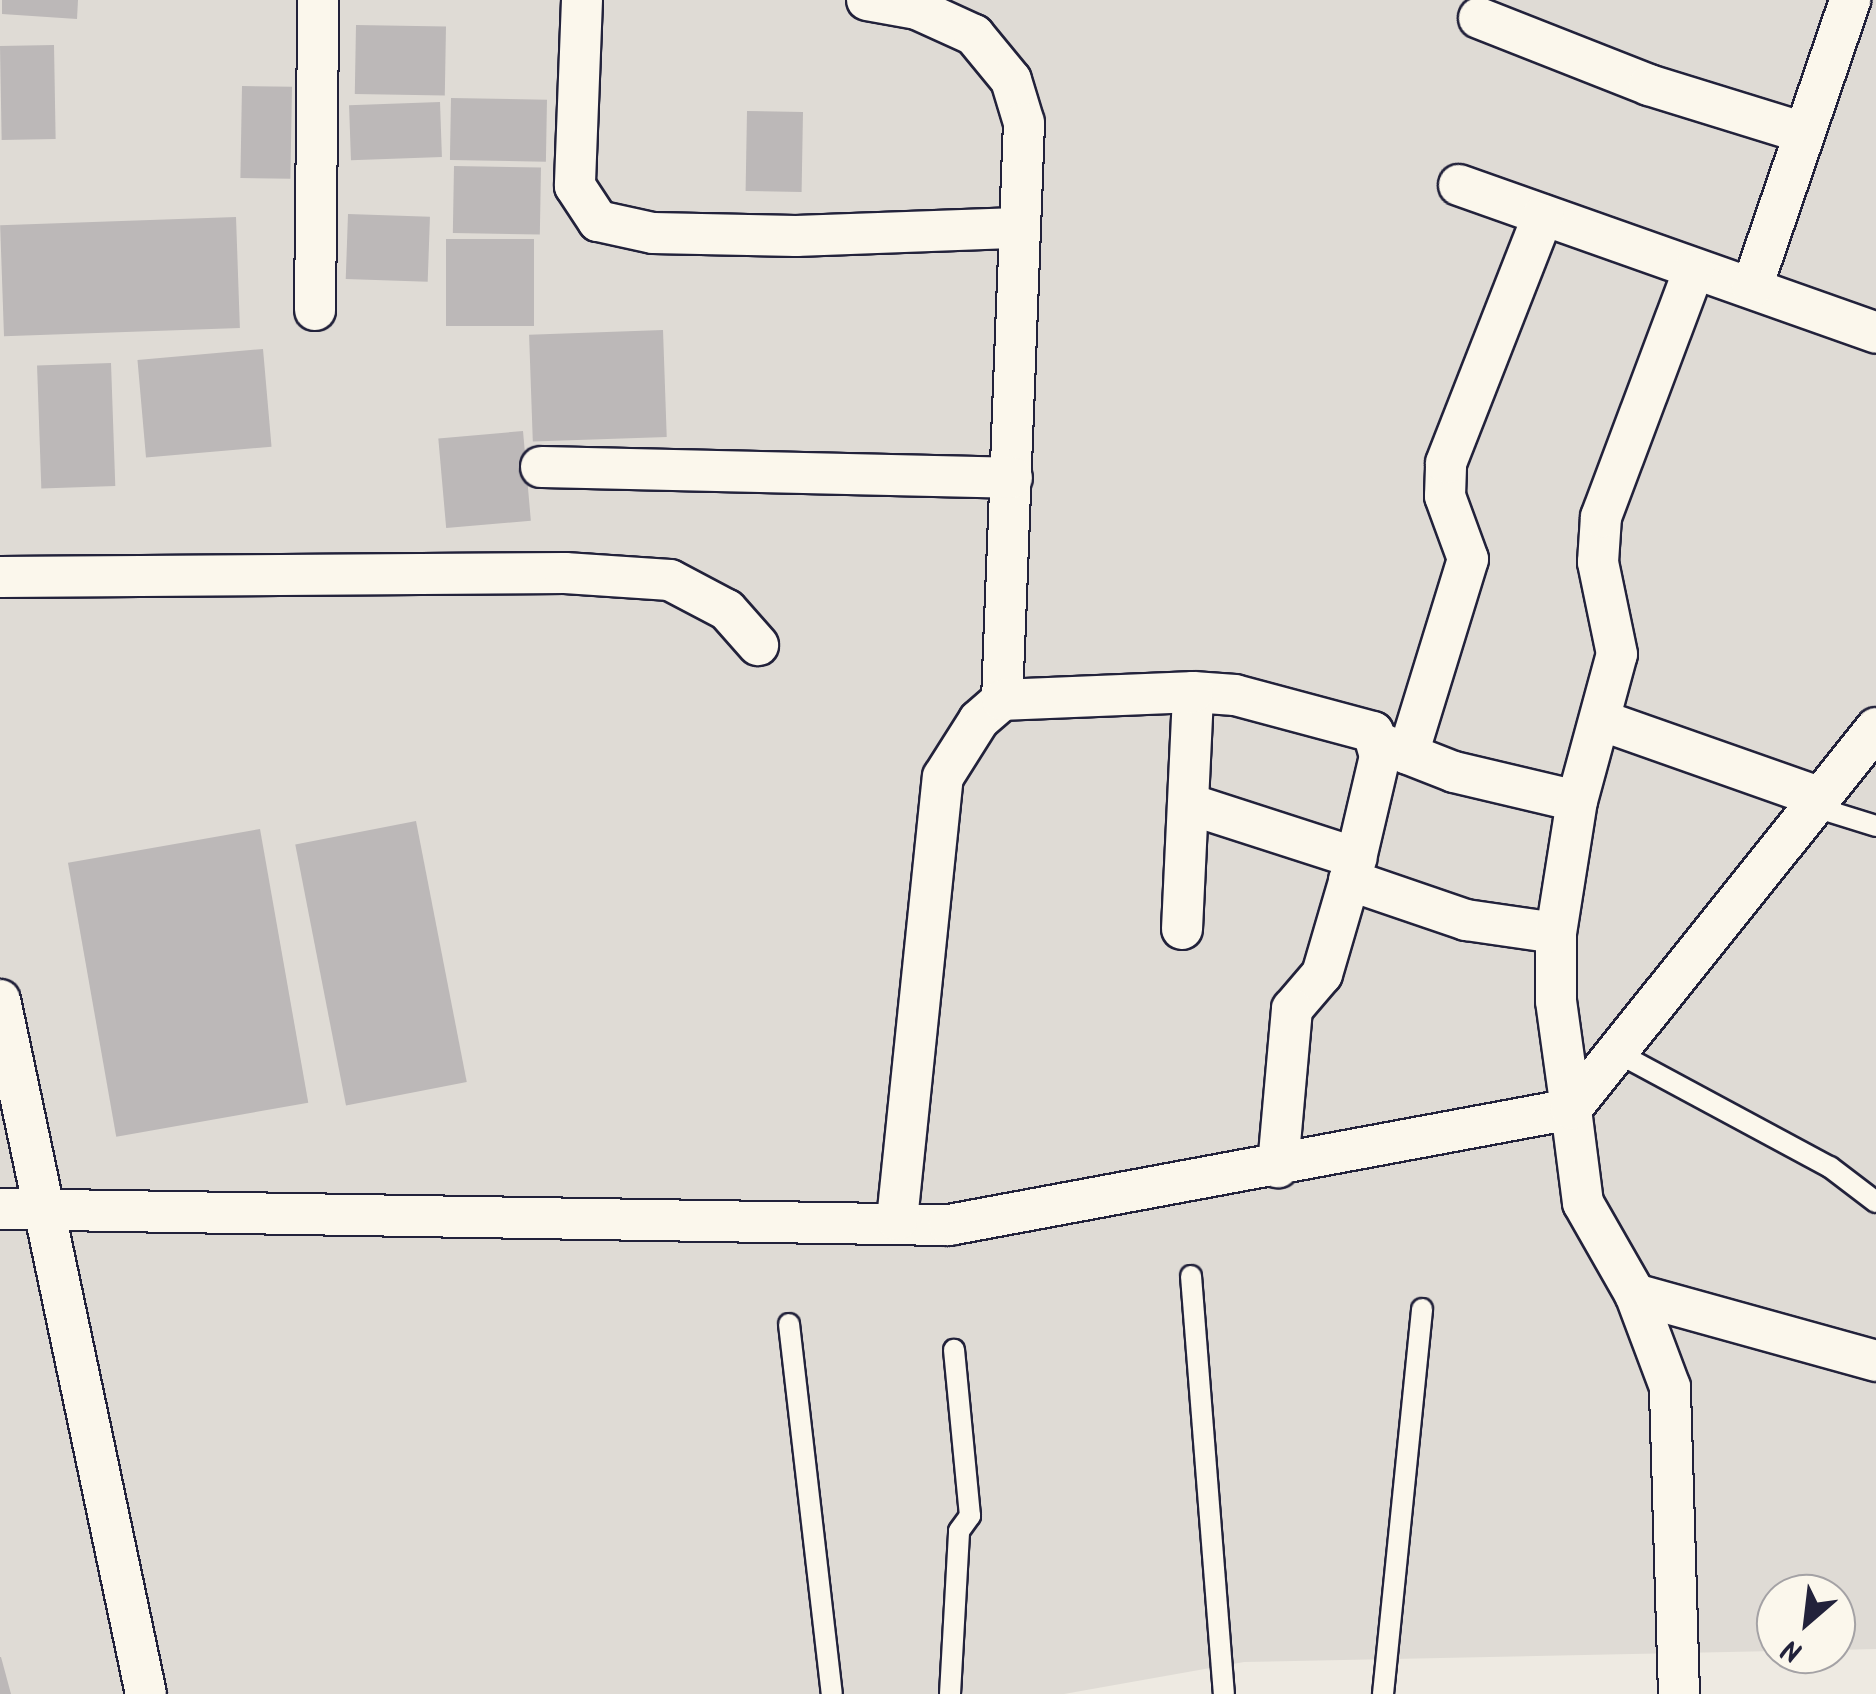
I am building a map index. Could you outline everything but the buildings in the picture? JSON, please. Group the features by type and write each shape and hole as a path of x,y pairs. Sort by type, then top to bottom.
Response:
{"street":[{"path":"315,310 318,0"},
{"path":"582,0 575,186 598,221 652,233 796,236 1018,228"},
{"path":"867,0 917,8 974,35 1011,80 1024,123 1002,700 955,757 936,807 897,1220"},
{"path":"1752,287 1801,132 1850,0"},
{"path":"1479,18 1649,85 1801,132"},
{"path":"1459,185 1876,333"},
{"path":"1278,1167 1292,1008 1322,974 1394,749 1468,558 1446,496 1446,463 1543,216"},
{"path":"1679,1694 1670,1388 1635,1294 1583,1203 1556,1001 1556,933 1577,801 1603,721 1617,654 1598,562 1602,517 1694,270"},
{"path":"541,467 1012,478"},
{"path":"0,577 565,574 670,580 727,610 758,645"},
{"path":"1182,928 1192,692"},
{"path":"1002,700 1192,692 1348,721 1374,732 1394,749 1577,801"},
{"path":"1603,721 1819,802"},
{"path":"0,1209 897,1220 949,1225 1278,1167 1570,1109 1876,728"},
{"path":"1189,804 1353,869 1466,920 1556,933"},
{"path":"0,1000 146,1694"},
{"path":"1635,1294 1876,1360"}],"lane":[{"path":"1819,802 1876,826"},
{"path":"1616,1052 1830,1167 1876,1202"},
{"path":"1191,1276 1224,1694"},
{"path":"1383,1694 1422,1309"},
{"path":"789,1324 832,1694"},
{"path":"950,1694 958,1531 970,1516 954,1350"}],"shaded area":[{"path":"0,0 1876,0 1876,1649 1856,1650 1856,1574 1756,1574 1756,1651 1244,1662 1064,1694 0,1694"}]}
